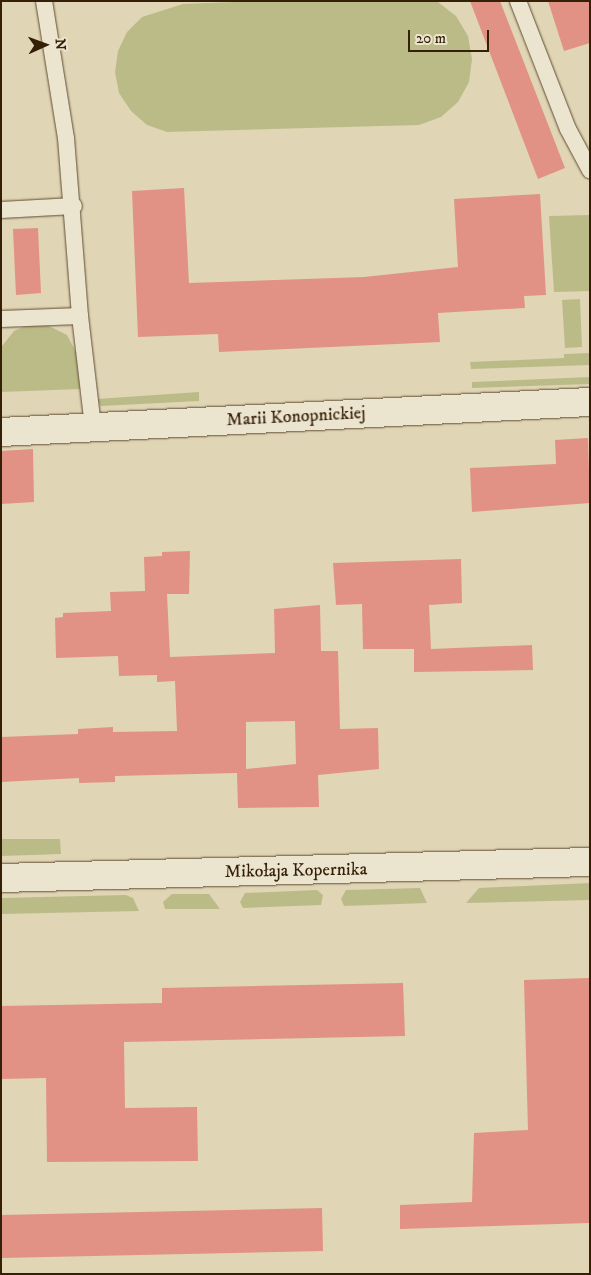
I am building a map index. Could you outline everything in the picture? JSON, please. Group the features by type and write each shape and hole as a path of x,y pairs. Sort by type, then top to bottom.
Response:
{"street":[{"name":"Marii Konopnickiej","path":"1,432 590,402"},
{"name":"Mikołaja Kopernika","path":"1,878 590,862"}],"lane":[{"path":"44,1 74,206 80,316 93,427"},
{"path":"518,1 568,129 590,170"},
{"path":"1,210 74,206"},
{"path":"1,319 80,316"}],"green space":[{"path":"262,1 438,2 456,16 468,36 472,59 469,82 458,102 441,117 419,125 167,132 147,125 131,111 119,93 115,72 118,51 127,32 142,17 183,4"},
{"path":"590,215 590,291 554,292 549,216"},
{"path":"580,299 582,347 565,348 562,300"},
{"path":"26,326 49,326 67,335 77,354 80,389 1,392 2,346 14,331"},
{"path":"590,353 590,365 471,369 470,362 564,358 564,354"},
{"path":"590,377 590,384 472,388 472,382"},
{"path":"199,392 199,401 101,406 97,399"},
{"path":"1,839 60,839 61,854 1,856"},
{"path":"590,883 590,900 466,903 479,888"},
{"path":"420,888 427,903 344,906 341,899 346,890"},
{"path":"317,890 323,895 321,905 243,908 240,902 245,893"},
{"path":"172,894 209,894 220,909 165,909 163,902"},
{"path":"126,895 133,898 139,911 1,914 1,898"}],"building":[{"path":"470,1 500,1 565,168 538,179"},
{"path":"548,1 590,1 590,43 564,51"},
{"path":"184,188 189,283 364,277 458,267 454,199 540,194 546,295 524,296 525,308 438,313 440,342 219,352 218,334 138,337 132,191"},
{"path":"38,228 41,293 16,295 13,229"},
{"path":"588,438 590,503 472,512 470,468 556,464 555,440"},
{"path":"33,449 34,502 1,504 1,451"},
{"path":"190,551 189,594 167,594 170,657 275,653 274,609 320,605 321,651 338,651 340,729 378,728 379,769 318,775 319,807 238,808 237,773 115,776 115,782 79,783 79,778 1,782 1,737 78,734 78,729 113,727 113,732 177,731 175,681 157,682 157,675 119,676 118,656 56,658 55,618 63,617 63,613 111,611 110,592 145,591 144,557 162,556 162,552","holes":["295,721 296,764 246,769 246,722"]},
{"path":"461,559 462,603 429,605 431,649 532,645 533,670 414,672 414,649 363,649 362,604 336,605 333,563"},
{"path":"590,978 590,1223 400,1229 400,1205 472,1202 474,1133 528,1130 524,980"},
{"path":"403,983 405,1036 124,1042 125,1108 197,1107 198,1161 47,1162 46,1078 1,1079 1,1006 162,1003 162,988"},
{"path":"322,1208 323,1251 1,1258 1,1215"}]}
